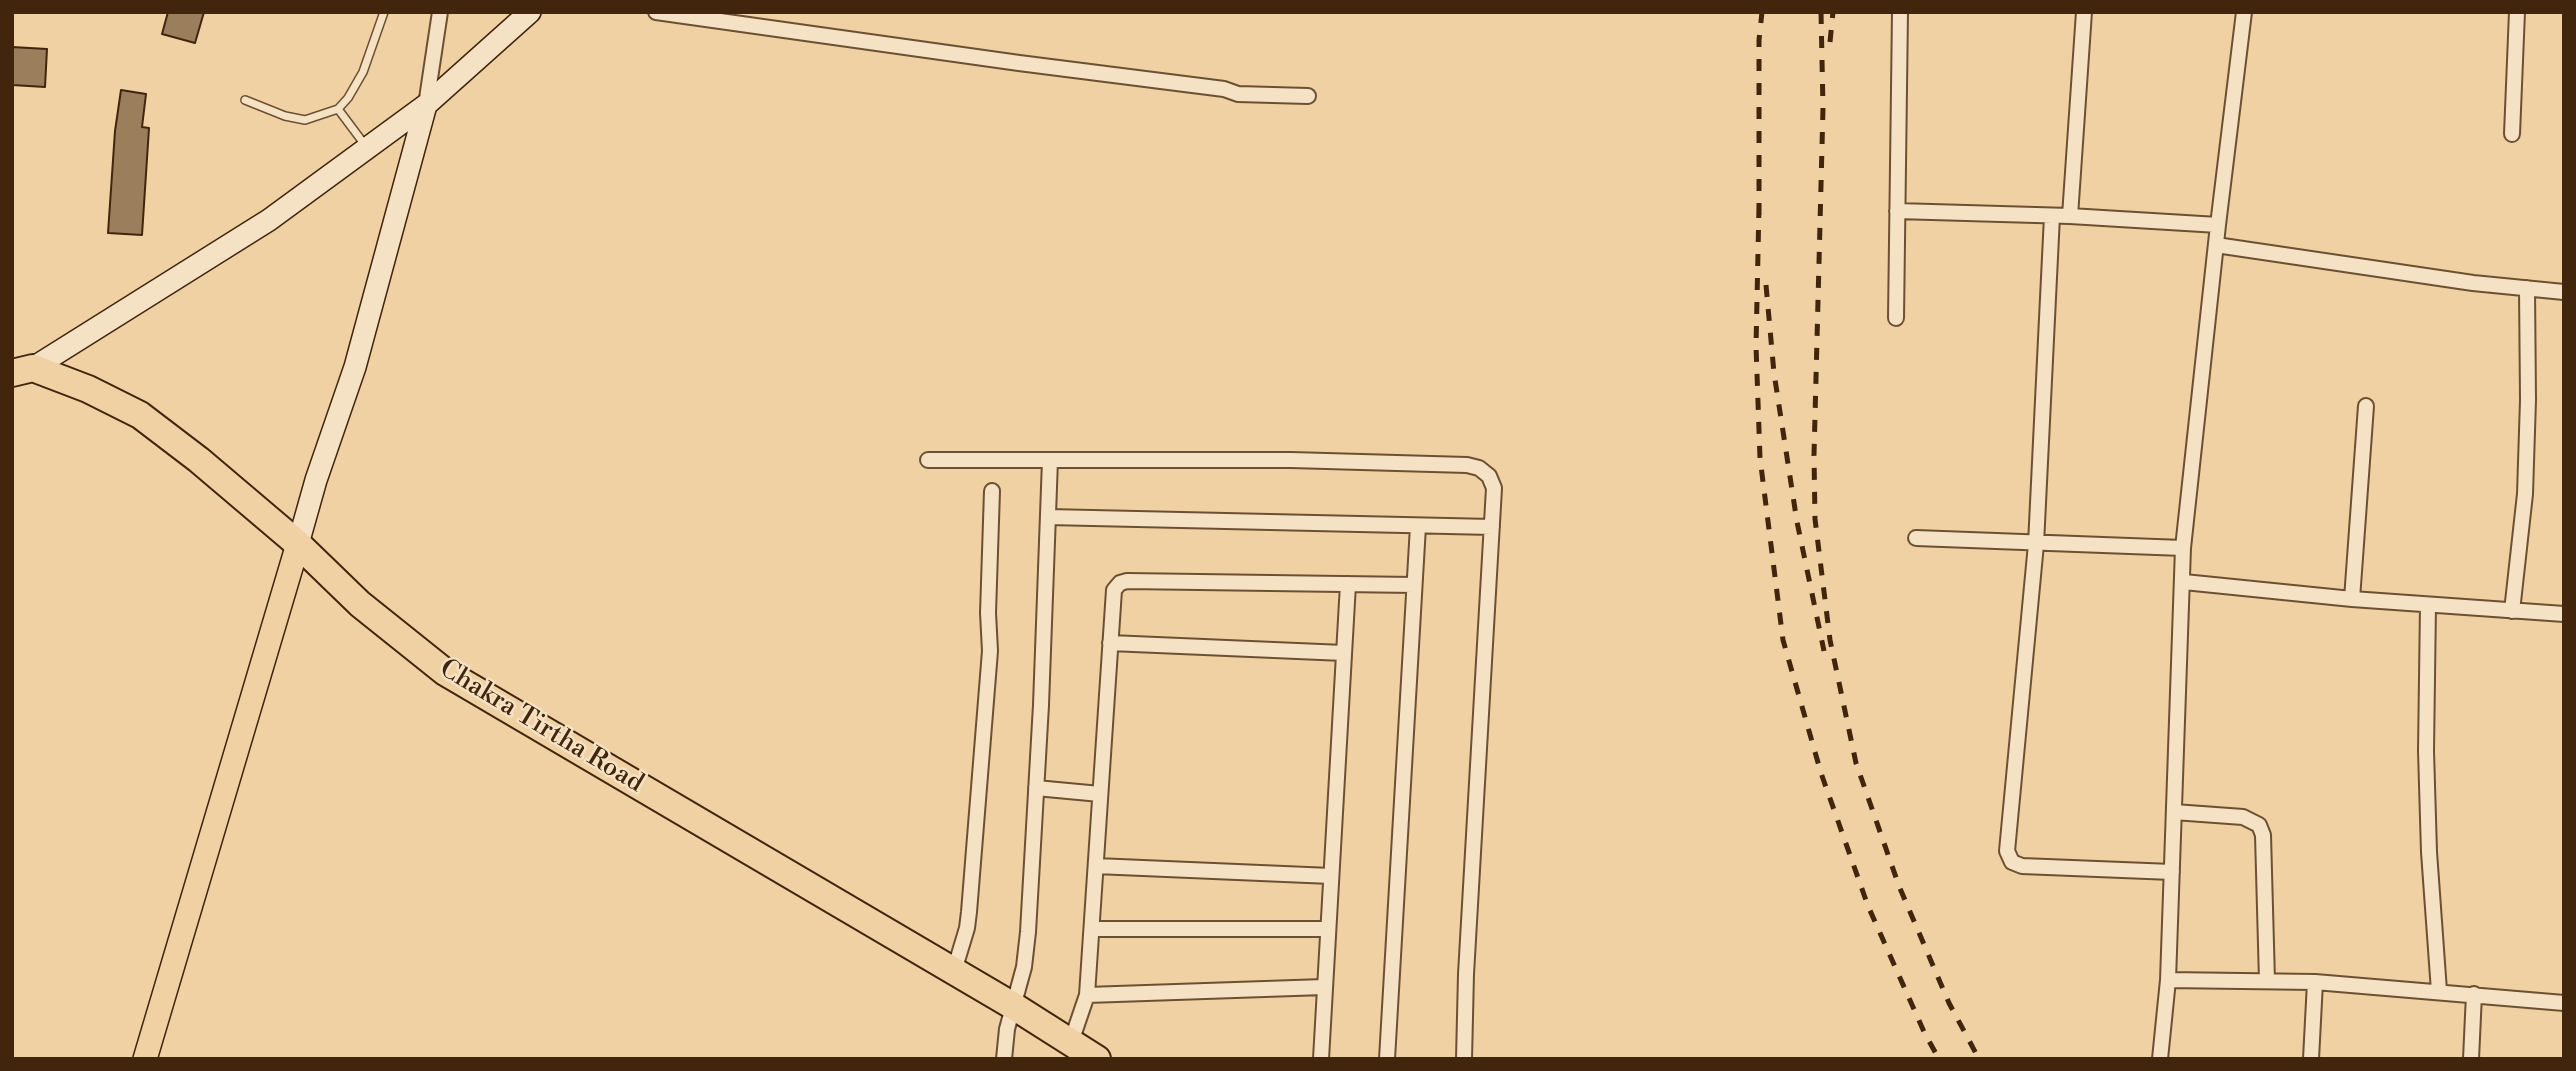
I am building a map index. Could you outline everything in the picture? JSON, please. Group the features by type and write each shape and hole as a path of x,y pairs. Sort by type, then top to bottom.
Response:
{"highway":[{"name":"Chakra Tirtha Road","path":"23,370 88,389 140,415 199,460 298,544 360,604 445,672 1015,1007 1097,1059"}],"main road":[{"path":"23,370 269,220 426,105 530,12"},
{"path":"145,1059 316,480 355,367 426,105"}],"street":[{"path":"426,105 440,12"},
{"path":"656,12 1224,89 1238,94 1308,96"},
{"path":"1896,318 1900,12"},
{"path":"2070,216 2084,12"},
{"path":"2160,1059 2168,980 2183,548 2244,12"},
{"path":"2512,134 2517,12"},
{"path":"1897,211 2070,216 2218,225"},
{"path":"2052,216 2036,544 2007,850 2012,862 2022,866 2172,872"},
{"path":"2217,245 2473,283 2564,292"},
{"path":"2512,611 2525,494 2528,288"},
{"path":"2352,598 2366,406"},
{"path":"928,460 1291,460 1467,465 1479,468 1489,476 1494,488 1466,974 1464,1059"},
{"path":"1004,1059 1007,1029 1024,967 1028,932 1050,460"},
{"path":"954,971 968,928 989,665 992,491"},
{"path":"1048,517 1492,527"},
{"path":"1387,1059 1418,526"},
{"path":"1916,538 2183,548"},
{"path":"2183,582 2428,605 2564,614"},
{"path":"1071,1042 1087,995 1114,590 1119,583 1415,585"},
{"path":"1321,1059 1348,584"},
{"path":"2428,605 2426,751 2429,852 2439,991"},
{"path":"1110,643 1344,653"},
{"path":"1036,788 1100,794"},
{"path":"2174,812 2243,817 2259,825 2263,835 2267,981"},
{"path":"1096,866 1331,876"},
{"path":"1092,929 1328,929"},
{"path":"2168,980 2315,982 2564,1003"},
{"path":"2311,1059 2315,982"},
{"path":"1087,995 1324,987"},
{"path":"2471,1059 2474,994"}],"lane":[{"path":"245,100 285,117 306,120 338,109 348,98 363,72 384,12"},
{"path":"338,109 367,148"}],"building":[{"path":"168,12 204,12 195,43 162,34"},
{"path":"12,47 47,49 45,87 12,85"},
{"path":"121,90 146,94 142,127 149,128 142,235 108,233 115,131"}],"railway":[{"path":"1759,215 1759,40 1762,12"},
{"path":"1821,12 1823,108 1814,455 1815,519 1830,640 1856,763 1899,886 1949,1003 1979,1059"},
{"path":"1830,42 1833,12"},
{"path":"1759,206 1756,346 1760,458 1783,640 1821,773 1868,906 1925,1034 1939,1059"},
{"path":"1766,285 1774,373 1797,522 1824,651"}]}
